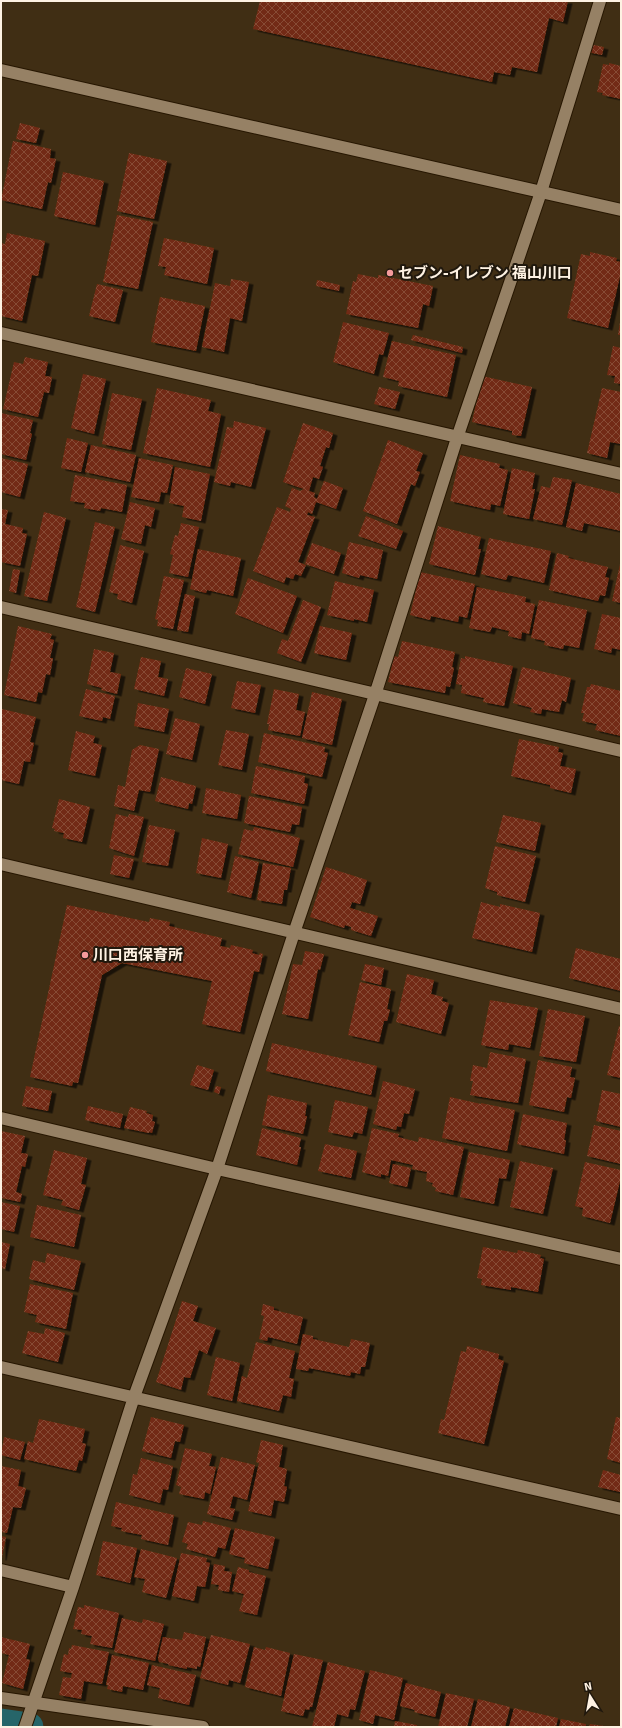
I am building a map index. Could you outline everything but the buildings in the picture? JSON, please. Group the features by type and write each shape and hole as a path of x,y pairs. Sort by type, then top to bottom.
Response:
{"street":[{"path":"26,1727 134,1397 217,1169 294,933 375,695 457,438 541,192 600,1"},
{"path":"1,70 621,210"},
{"path":"1,333 457,438 621,474"},
{"path":"1,606 375,695 621,751"},
{"path":"1,864 621,1009"},
{"path":"1,1118 217,1169 621,1259"},
{"path":"1,1367 621,1509"},
{"path":"1,1570 73,1587"},
{"path":"1,1698 203,1727"}],"waterway":[{"path":"1,1723 29,1727"}],"place":[{"name":"セブン-イレブン 福山川口","path":"390,273"},
{"name":"川口西保育所","path":"85,955"}]}
